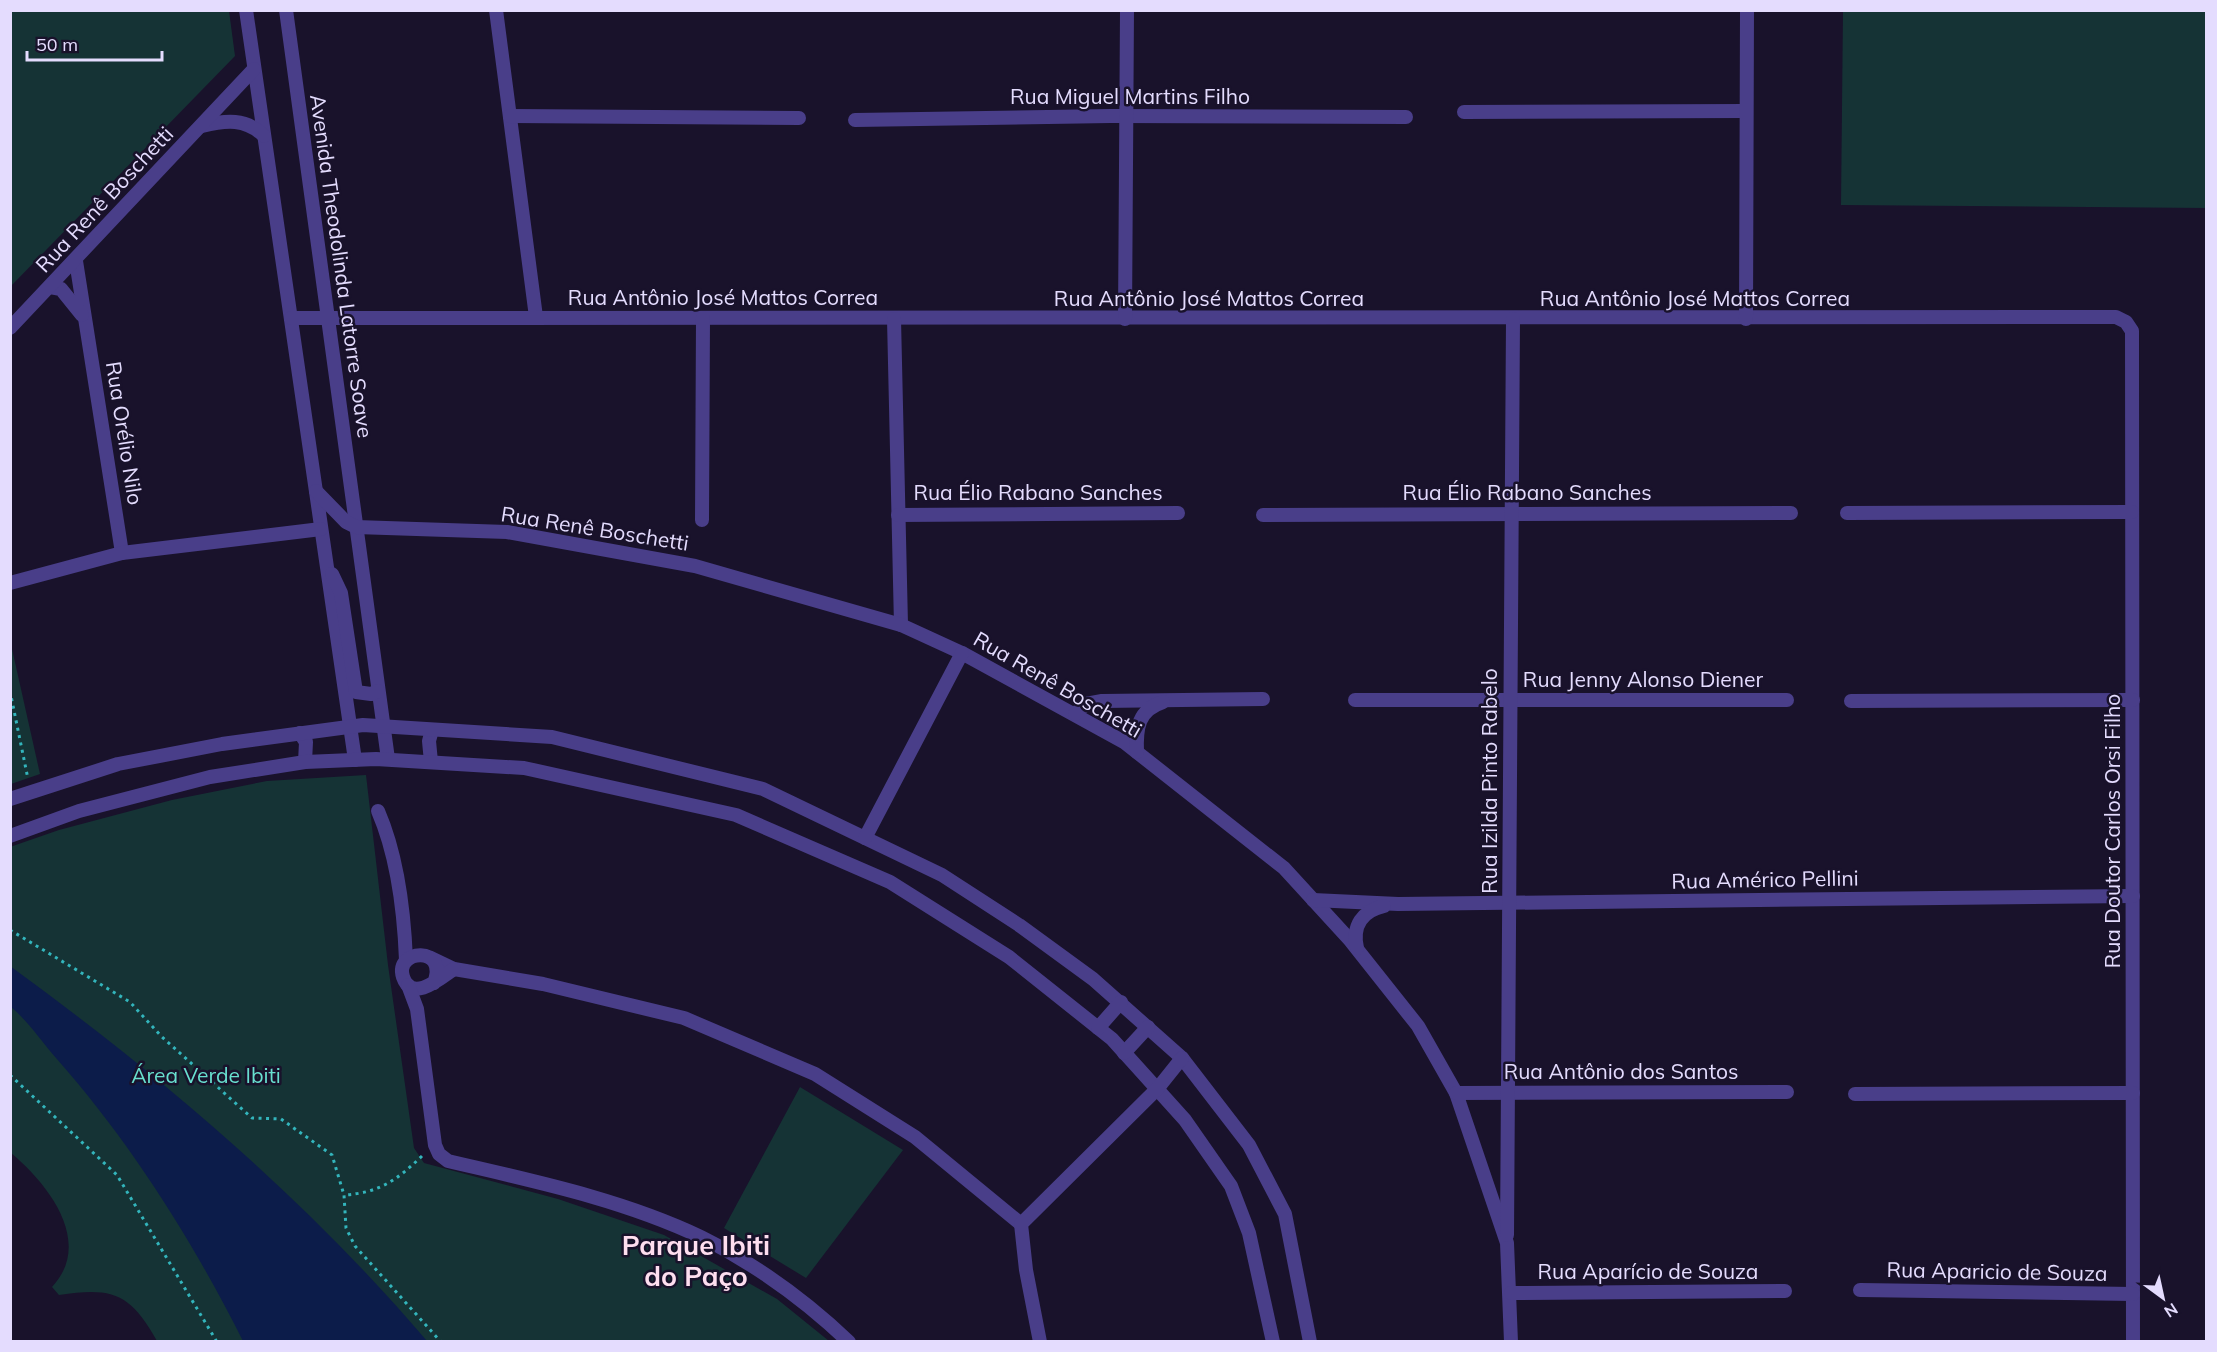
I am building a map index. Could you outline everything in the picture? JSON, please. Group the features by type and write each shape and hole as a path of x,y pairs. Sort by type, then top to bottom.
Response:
{"street":[{"path":"246,10 355,760"},
{"name":"Avenida Theodolinda Latorre Soave","path":"286,10 388,759"},
{"path":"496,10 536,317"},
{"path":"1125,319 1127,10"},
{"path":"1746,319 1747,10"},
{"name":"Rua Renê Boschetti","path":"10,328 76,261 254,69"},
{"path":"1464,112 1746,111"},
{"path":"510,116 799,118"},
{"name":"Rua Miguel Martins Filho","path":"855,120 1126,116 1406,117"},
{"name":"Rua Renê Boschetti","path":"202,126 224,121 241,121 255,127 264,136"},
{"name":"Rua Orélio Nilo","path":"76,261 122,553"},
{"name":"Rua Orélio Nilo","path":"50,286 66,294 85,319"},
{"name":"Rua Antônio José Mattos Correa","path":"291,318 2116,317 2126,322"},
{"path":"702,520 703,318"},
{"path":"894,319 901,625"},
{"name":"Rua Izilda Pinto Rabelo","path":"1507,1243 1513,319"},
{"name":"Rua Doutor Carlos Orsi Filho","path":"2126,322 2132,331 2133,1341"},
{"path":"316,491 346,522 356,527"},
{"path":"1847,513 2132,512"},
{"name":"Rua Élio Rabano Sanches","path":"898,515 1178,513"},
{"name":"Rua Élio Rabano Sanches","path":"1263,514 1791,513"},
{"name":"Rua Renê Boschetti","path":"356,527 507,532 695,566 901,625 962,653 1124,742 1284,868 1357,948 1418,1026 1456,1093 1507,1243 1511,1293 1511,1341"},
{"path":"10,583 122,553 321,529"},
{"path":"326,561 341,593 356,692 371,694 378,691"},
{"path":"865,838 962,653"},
{"path":"1074,714 1086,704 1102,701 1263,699"},
{"path":"1137,752 1138,721 1150,706 1171,700"},
{"name":"Rua Jenny Alonso Diener","path":"1355,700 1787,700"},
{"path":"1851,701 2133,700"},
{"path":"10,799 118,764 222,744 350,727 383,726 552,737 763,789 942,875 1019,925 1121,1002 1182,1058 1249,1145 1285,1214 1310,1341"},
{"path":"431,762 429,741 432,730"},
{"path":"300,733 306,742 304,762"},
{"path":"10,836 79,812 210,777 304,762 355,760 388,759 524,768 736,814 890,882 1009,957 1098,1028 1124,1053 1158,1088 1204,1143 1231,1186 1249,1233 1273,1341"},
{"path":"378,811 391,840 405,930 406,960 402,968 403,977 417,1010 438,1154 448,1161 567,1189 635,1211 701,1237 810,1305 849,1341"},
{"name":"Rua Américo Pellini","path":"1313,900 1398,904 2133,896"},
{"name":"Rua Américo Pellini","path":"1357,948 1354,934 1361,918 1373,909 1398,904"},
{"path":"405,930 436,965 437,974 417,1010"},
{"path":"406,960 414,955 427,956 454,969 543,984 684,1018 814,1074 915,1137 1021,1224 1026,1270 1040,1341"},
{"path":"408,985 417,989 430,985 454,969"},
{"path":"1098,1028 1121,1002"},
{"path":"1124,1053 1148,1027"},
{"path":"1021,1224 1158,1088 1182,1058"},
{"name":"Rua Antônio dos Santos","path":"1456,1093 1787,1092"},
{"path":"1855,1094 2133,1093"},
{"name":"Rua Aparicio de Souza","path":"1860,1290 2133,1294"},
{"name":"Rua Aparício de Souza","path":"1511,1293 1785,1291"}],"path":[{"path":"10,691 30,792"},
{"path":"10,930 130,1002 162,1036 252,1118 281,1119 332,1155 344,1195 346,1228 355,1246 441,1341"},
{"path":"10,1075 117,1175 217,1341"},
{"path":"344,1195 366,1194 400,1178 435,1145"}],"green space":[{"path":"11,10 229,11 235,56 11,286"},
{"path":"1843,11 2206,11 2206,208 1841,205"},
{"path":"10,640 40,774 11,784 10,784"},
{"name":"Área Verde Ibiti","path":"366,775 388,965 414,1148 424,1163 558,1199 664,1235 777,1299 829,1341 157,1341 138,1312 118,1297 93,1292 59,1295 52,1287 64,1270 69,1251 67,1233 61,1215 51,1197 39,1181 11,1153 10,847 59,830 172,800 267,781"},
{"path":"800,1087 903,1150 806,1278 724,1228"}],"water":[{"path":"10,966 122,1051 229,1141 332,1238 427,1341 243,1341 203,1266 135,1159 84,1091 11,1007"}],"district":[{"name":"Parque Ibiti do Paço","path":"696,1260"}]}
